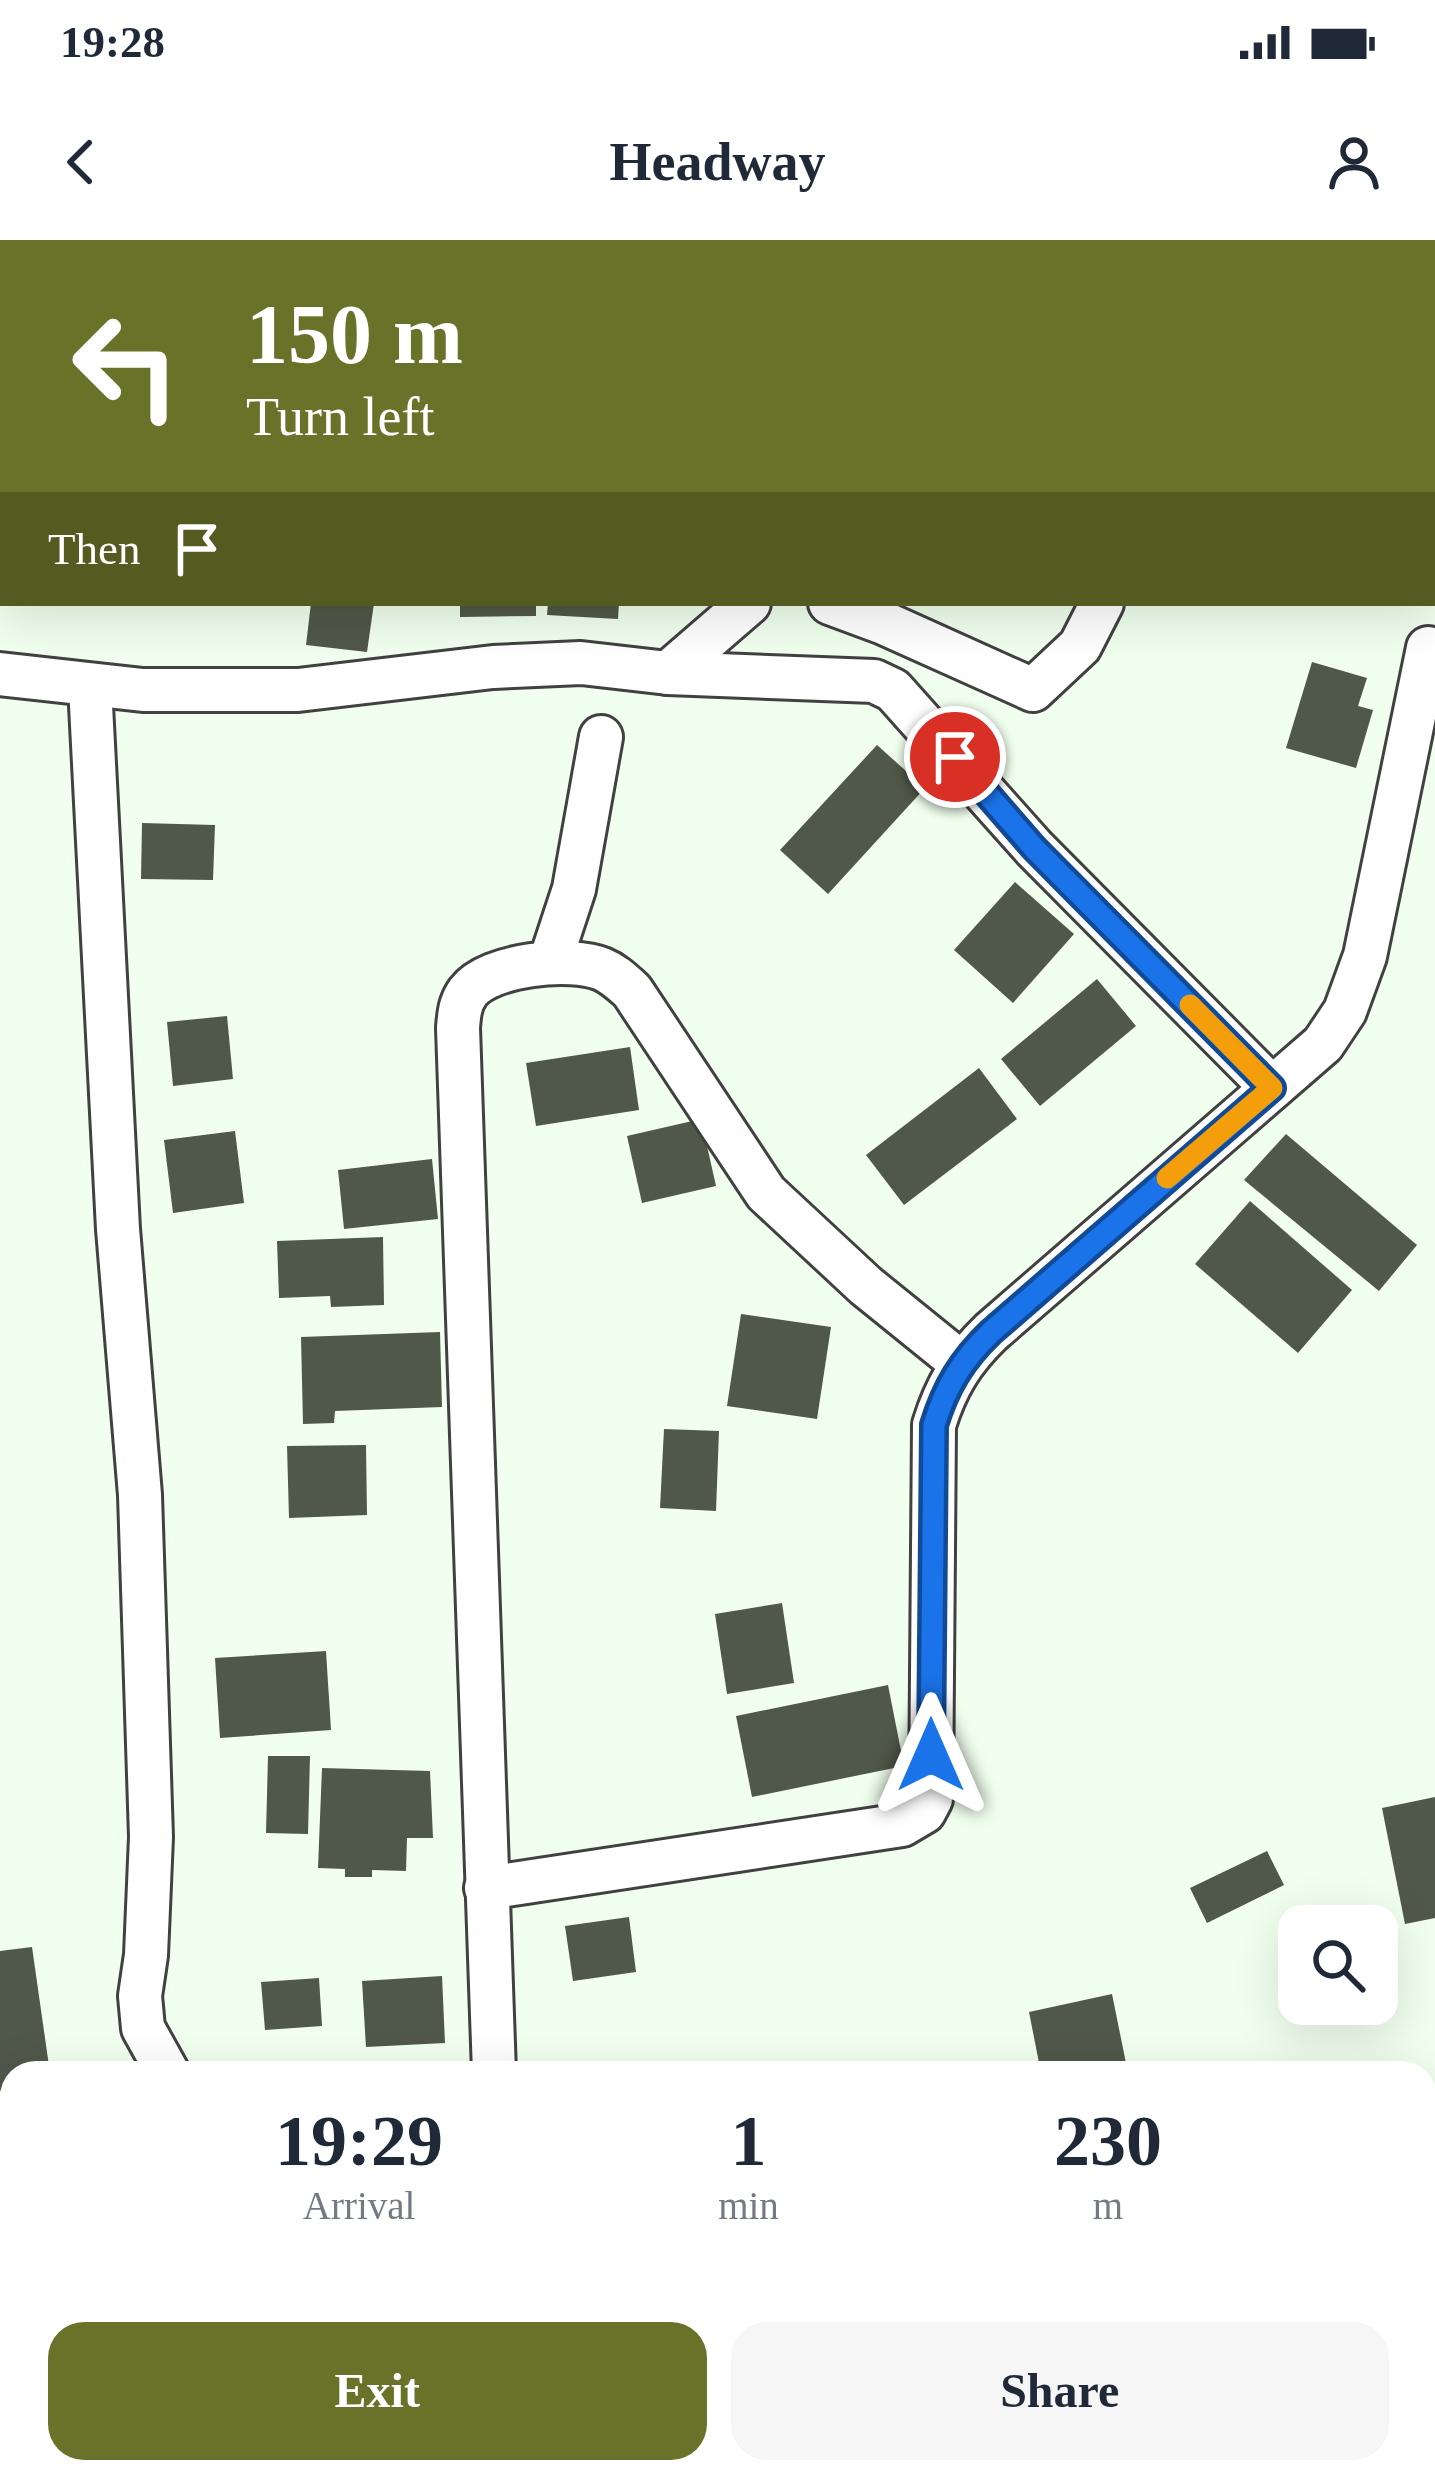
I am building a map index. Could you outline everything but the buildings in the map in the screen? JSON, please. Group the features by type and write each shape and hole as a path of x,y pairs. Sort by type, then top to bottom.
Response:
{"street":[{"path":"668,673 746,606"},
{"path":"838,606 1033,690 1080,646 1100,606"},
{"path":"486,1888 902,1826 924,1812 931,1799 934,1425 942,1397 960,1362 1323,1044 1345,1011 1365,956 1428,648"},
{"path":"0,674 90,686 298,691 493,667 580,664 668,673 874,681 893,690 1034,848 1272,1088"},
{"path":"90,686 118,1229 141,1518 152,1837 140,1996 143,2028 161,2061"},
{"path":"550,962 574,889 601,737"},
{"path":"493,2061 458,1028 460,1006 469,990 483,978 550,962 598,967 632,991 766,1193 814,1241 960,1362"}],"slow traffic":[{"path":"1167,1178 1272,1088 1190,1005"}],"route":[{"path":"931,1755 934,1425 942,1397 960,1362 991,1332 1272,1088 1034,848 955,757"}]}
